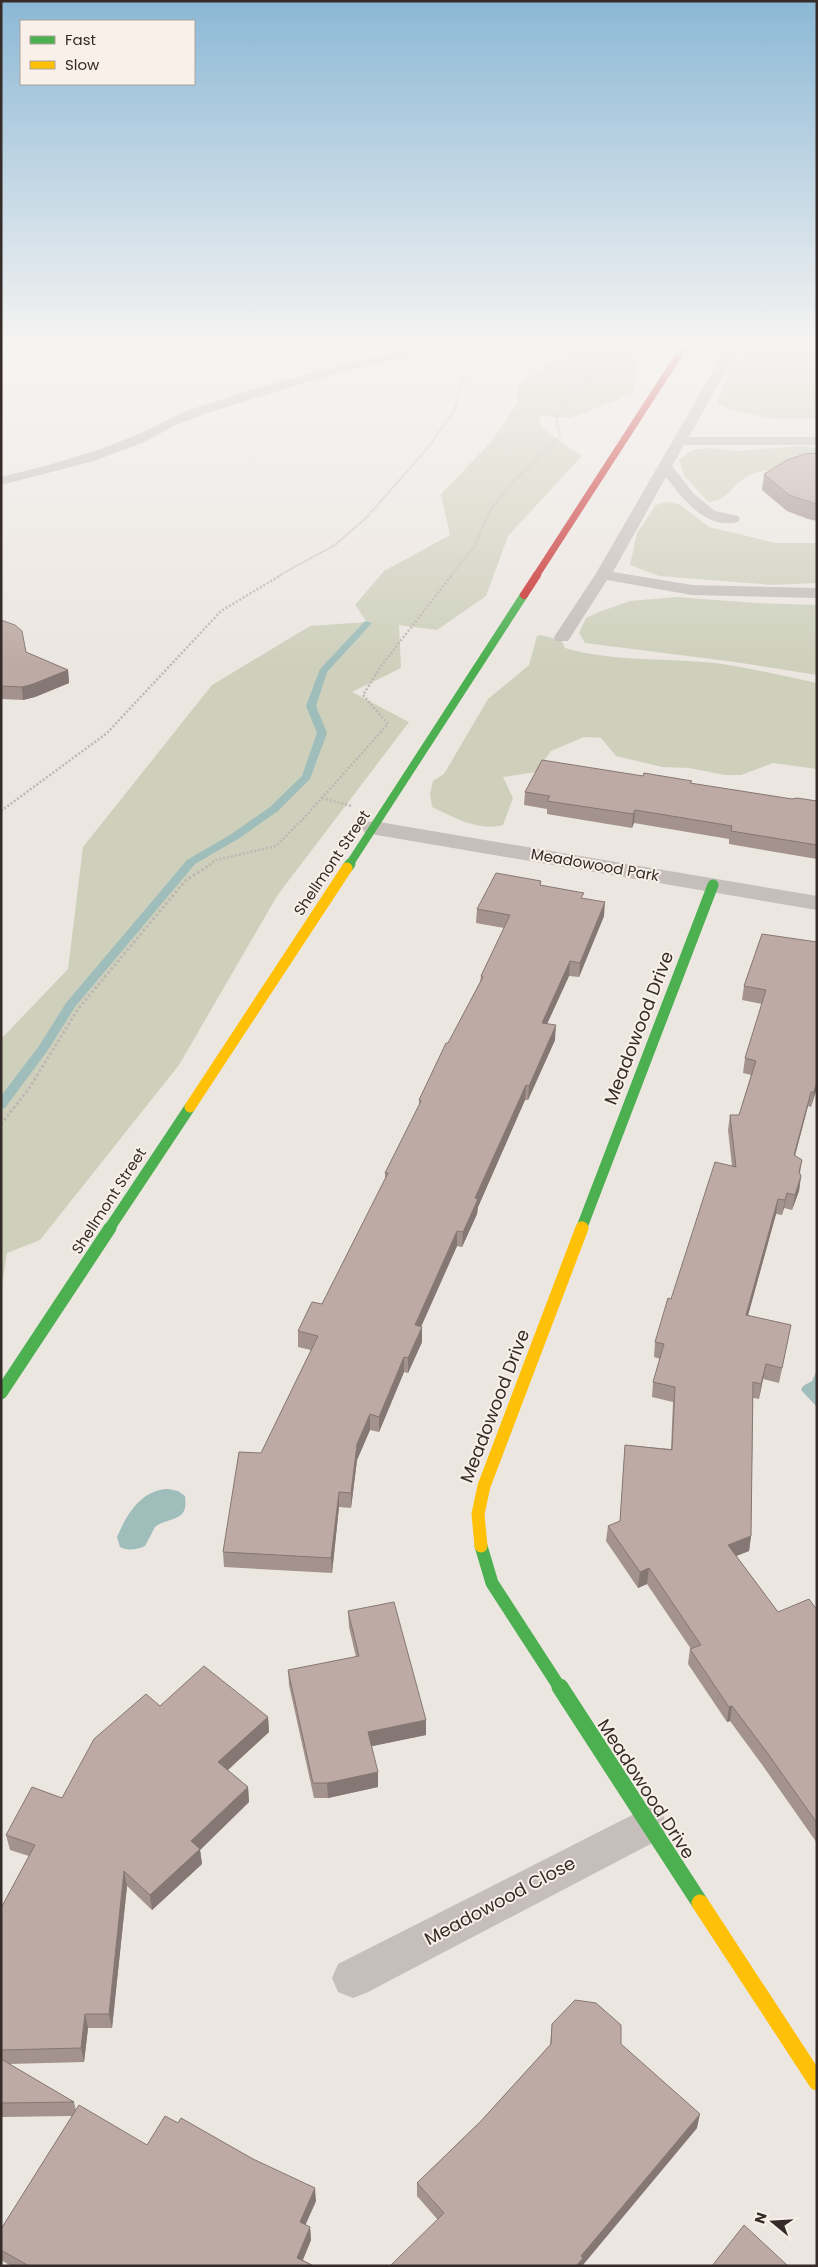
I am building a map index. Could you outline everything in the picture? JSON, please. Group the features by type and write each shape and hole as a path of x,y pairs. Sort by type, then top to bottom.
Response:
{"street":[{"name":"Shellmont Street","path":"1,1393 373,828 616,453"},
{"name":"Meadowood Park","path":"373,828 817,903"},
{"name":"Meadowood Drive","path":"713,885 479,1497 478,1526 480,1551 492,1583 817,2082"},
{"name":"Meadowood Close","path":"353,1978 648,1825"}],"lane":[{"path":"1,480 103,453"},
{"path":"562,637 603,575 673,453"},
{"path":"665,467 689,497 710,515 733,519"},
{"path":"603,575 692,590 817,593"}],"path":[{"path":"1,811 107,733 221,611 248,593 335,544 367,517 424,453"},
{"path":"1,1124 28,1090 78,1009 185,881 216,860 276,846 388,724 363,695 381,666 474,547 491,510 512,483 544,453"},
{"path":"322,798 356,807"}],"green space":[{"path":"481,453 577,453 582,456 508,536 486,596 437,630 399,625 401,668 352,692 409,722 277,896 179,1065 40,1240 7,1253 1,1292 1,1039 68,969 83,847 212,685 310,626 367,622 355,605 384,571 450,535 441,494"},
{"path":"688,453 817,453 817,464 761,471 746,477 720,499 708,502 684,475 679,460"},
{"path":"667,502 679,504 709,527 775,543 817,543 817,583 772,585 659,576 630,565 637,533 656,505"},
{"path":"676,597 817,605 817,675 735,662 585,643 579,633 586,618 599,612 630,601"},
{"path":"537,636 561,640 565,648 584,653 623,658 722,664 817,683 817,769 773,763 741,775 725,775 689,768 662,767 616,756 601,738 584,737 551,751 536,772 503,777 513,798 503,825 485,827 476,825 457,819 432,807 430,794 433,781 444,774 488,699 529,665"}],"water":[{"path":"817,1370 817,1407 801,1390 803,1386 812,1381"},
{"path":"158,1490 178,1491 185,1496 184,1511 181,1515 155,1527 145,1546 132,1550 120,1547 117,1537 130,1512 150,1494"}],"building":[{"path":"817,453 817,504 789,495 764,474 787,460 805,454"},
{"path":"1,620 15,625 22,631 26,652 68,670 22,687 1,686"},
{"path":"542,760 643,776 644,773 692,781 690,783 792,799 817,801 817,845 731,831 732,826 635,810 633,814 547,801 550,796 525,792"},
{"path":"496,873 541,881 540,885 584,893 581,898 605,902 580,963 570,961 542,1023 556,1025 529,1086 526,1085 475,1198 478,1199 463,1232 457,1231 415,1325 422,1327 408,1358 404,1357 379,1417 370,1414 357,1444 351,1493 339,1492 331,1558 223,1552 239,1452 261,1453 318,1336 298,1331 312,1302 322,1304 388,1173 385,1173 421,1101 419,1100 446,1043 448,1043 483,977 481,976 510,915 477,909"},
{"path":"762,934 817,942 817,1082 814,1092 811,1092 794,1155 802,1160 799,1172 801,1176 795,1195 787,1193 785,1200 778,1199 746,1315 791,1325 782,1368 766,1364 761,1384 753,1382 751,1536 728,1545 778,1612 809,1599 817,1610 817,1823 732,1706 729,1707 690,1649 701,1645 649,1568 640,1572 608,1526 620,1521 625,1445 672,1450 675,1387 653,1382 664,1344 655,1342 668,1298 671,1299 715,1162 736,1167 730,1115 739,1115 756,1061 745,1058 766,990 744,986"},
{"path":"394,1602 426,1720 368,1732 378,1772 327,1783 313,1783 288,1670 359,1656 348,1611"},
{"path":"204,1666 268,1717 218,1762 248,1787 191,1841 200,1849 150,1895 124,1871 109,2014 85,2014 81,2048 1,2050 1,1908 35,1845 6,1835 32,1787 62,1798 94,1739 146,1694 160,1706"},
{"path":"575,2000 596,2003 621,2025 621,2044 700,2114 581,2256 583,2258 576,2266 390,2266 444,2213 417,2183 481,2121 551,2044 552,2024"},
{"path":"1,2059 74,2102 1,2103"},
{"path":"79,2105 147,2145 165,2116 178,2123 181,2118 253,2159 315,2188 300,2222 310,2227 297,2258 314,2266 29,2266 1,2250 1,2229"},
{"path":"744,2225 788,2266 712,2266"}],"waterway":[{"path":"1,1105 44,1047 70,1005 191,862 234,837 274,809 307,777 322,733 311,706 323,671 368,623"}],"traffic: fast":[{"path":"347,868 524,595"},
{"path":"582,1227 713,885"},
{"path":"1,1393 190,1107"},
{"path":"481,1546 492,1583 700,1903"}],"traffic: slow":[{"path":"190,1107 347,868"},
{"path":"481,1546 478,1514 484,1486 582,1227"},
{"path":"700,1903 817,2082"}],"traffic: jam":[{"path":"524,595 616,453"}]}
